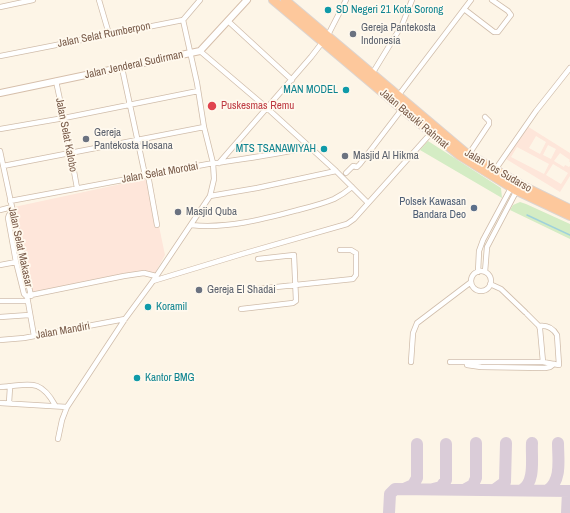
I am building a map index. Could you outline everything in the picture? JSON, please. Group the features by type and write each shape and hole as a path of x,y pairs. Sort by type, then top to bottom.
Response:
{"highway":[{"name":"Jalan Basuki Rahmat","path":"273,0 325,39 402,109 422,121 431,133 459,155 570,216"},
{"name":"Jalan Yos Sudarso","path":"285,0 325,39 372,74 398,96 422,121 469,154 495,170 515,186 570,209"}],"main road":[{"name":"Jalan Jenderal Sudirman","path":"0,93 200,51 247,0"}],"street":[{"path":"0,7 33,0"},
{"path":"99,0 109,34"},
{"path":"58,439 62,420 67,407 125,319 153,281 210,196 214,179 213,164 204,127 191,54 183,20 200,0"},
{"path":"218,163 292,80 325,39 346,0"},
{"path":"372,74 402,25 412,0"},
{"path":"398,96 471,0"},
{"path":"464,9 494,32 498,32 511,15 508,11 492,0"},
{"name":"Jalan Selat Rumberpon","path":"0,56 183,20"},
{"path":"228,21 292,80"},
{"path":"200,51 267,108 336,171 368,203"},
{"path":"122,68 157,225"},
{"path":"495,170 536,111 570,68"},
{"name":"Jalan Selat Kalobo","path":"56,81 77,188"},
{"path":"0,129 198,92"},
{"path":"346,173 353,166 357,167 360,164 402,109"},
{"path":"469,154 490,124 485,117"},
{"path":"3,166 204,127"},
{"path":"153,281 347,224 354,219 431,133"},
{"name":"Jalan Selat Morotai","path":"10,201 146,175 269,156 310,147"},
{"name":"Jalan Selat Makasar","path":"0,151 28,297"},
{"path":"210,196 257,188 336,171"},
{"path":"478,272 480,246 515,186"},
{"path":"471,282 472,286 479,291 484,291 490,284 488,275 485,272 487,247 515,186"},
{"path":"191,225 224,225 290,212 329,201 352,187"},
{"path":"0,210 12,208"},
{"path":"13,213 9,215 8,218 16,262 24,294 28,297 29,315 34,336"},
{"path":"257,288 353,279 356,275 356,253 351,250 340,250"},
{"path":"241,309 294,303 297,298 294,254 258,259"},
{"path":"0,265 16,262"},
{"path":"411,362 413,333 420,320 471,282 474,274 478,272 485,272"},
{"path":"0,301 28,297 124,276 144,273 156,276"},
{"path":"490,284 501,289 539,326 542,338 543,362"},
{"path":"0,317 29,315"},
{"name":"Jalan Mandiri","path":"0,340 17,339 125,319"},
{"path":"450,362 543,362 559,365 557,335 551,328 545,325 539,326"},
{"path":"459,362 482,367 526,368 545,368 554,364"},
{"path":"526,362 526,368"},
{"path":"0,387 28,384 38,386 47,392 54,405"},
{"path":"9,403 10,387"},
{"path":"0,403 54,405 67,407"}],"shaded area":[{"path":"527,126 570,153 570,160 560,153 554,161 564,167 565,165 570,166 570,176 560,192 506,159","holes":["536,136 546,142 540,154 529,148","548,145 556,149 551,159 543,155","517,147 549,164 544,174 511,157","553,164 568,173 561,184 546,175"]},
{"path":"149,178 165,255 153,277 133,275 33,297 14,207"}],"green space":[{"path":"428,141 501,188 502,198 420,150"},
{"path":"520,202 570,224 570,239 510,210 513,205"}],"waterway":[{"path":"527,215 570,235"}],"taxiway":[{"path":"464,490 473,485 476,478 476,443"},
{"path":"494,490 505,482 506,443"},
{"path":"522,490 526,486 531,475 532,443"},
{"path":"548,490 552,486 557,475 559,462 558,443"},
{"path":"404,489 413,485 417,478 417,444"},
{"path":"433,489 441,487 446,480 446,444"},
{"path":"389,513 390,494 395,489 570,491"},
{"path":"567,513 568,491"}],"place":[{"name":"SD Negeri 21 Kota Sorong","path":"328,10"},
{"name":"Gereja Pantekosta Indonesia","path":"353,34"},
{"name":"MAN MODEL","path":"346,90"},
{"name":"Puskesmas Remu","path":"212,106"},
{"name":"Gereja Pantekosta Hosana","path":"86,139"},
{"name":"MTS TSANAWIYAH","path":"324,149"},
{"name":"Masjid Al Hikma","path":"345,156"},
{"name":"Polsek Kawasan Bandara Deo","path":"474,208"},
{"name":"Masjid Quba","path":"178,212"},
{"name":"Gereja El Shadai","path":"199,290"},
{"name":"Koramil","path":"148,307"},
{"name":"Kantor BMG","path":"137,378"}]}
